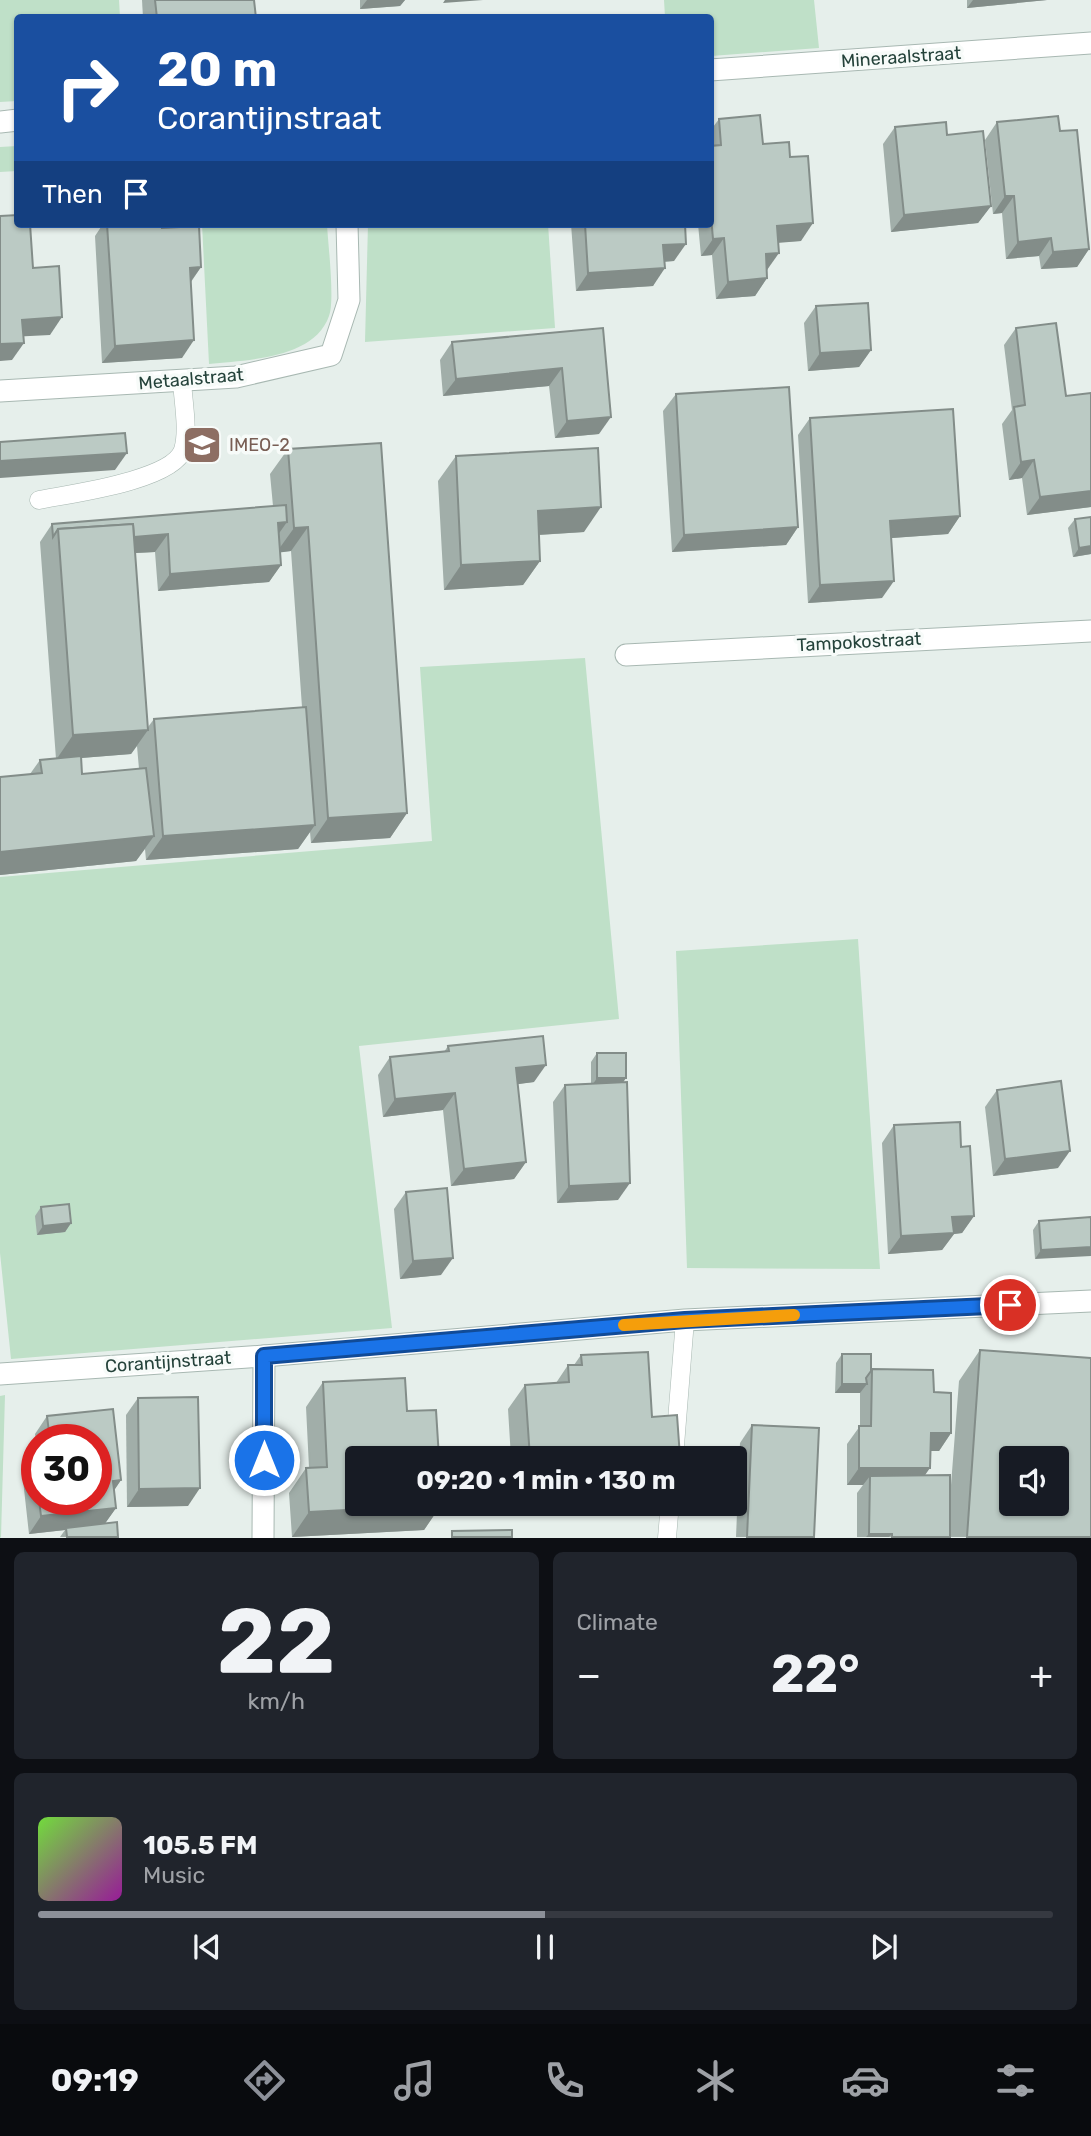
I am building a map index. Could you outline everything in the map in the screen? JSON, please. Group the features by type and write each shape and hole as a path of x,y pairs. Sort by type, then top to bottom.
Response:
{"street":[{"name":"Mineraalstraat","path":"714,70 1091,43"},
{"name":"Metaalstraat","path":"0,391 236,377 331,355 349,300 346,228"},
{"name":"Tampokostraat","path":"626,655 1091,631"},
{"name":"Corantijnstraat","path":"0,1374 264,1356 685,1320 1091,1301"},
{"path":"263,1538 264,1356"}],"lane":[{"path":"38,500 120,484 175,462 183,451 182,381"},
{"path":"675,1446 685,1320"},
{"path":"667,1538 669,1516"}],"green space":[{"path":"0,0 119,0 120,14 14,14 14,101 0,102"},
{"path":"664,0 814,0 819,48 714,56 714,14 665,14"},
{"path":"14,146 14,171 0,172 0,147"},
{"path":"202,228 327,228 331,308 321,330 309,341 278,355 209,364"},
{"path":"368,228 548,228 555,328 365,342"},
{"path":"585,658 619,1019 359,1046 392,1328 11,1359 0,1253 0,877 432,841 420,667"},
{"path":"858,939 880,1269 687,1268 676,951"},
{"path":"5,1395 1,1537 0,1538 0,1396"}],"building":[{"path":"155,0 254,0 256,14 157,14"},
{"path":"760,115 763,144 789,142 790,157 808,156 813,223 777,226 779,253 766,254 767,278 728,282 724,238 713,239 714,146 721,145 719,119"},
{"path":"1058,116 1060,131 1077,130 1089,249 1053,252 1051,238 1018,242 1014,196 1005,196 997,122"},
{"path":"946,122 947,135 983,131 991,206 904,215 895,127"},
{"path":"14,215 14,228 30,228 33,268 59,266 62,317 22,320 24,343 0,344 0,216"},
{"path":"107,228 199,228 201,267 190,268 194,340 115,346"},
{"path":"585,228 685,228 686,244 663,245 665,268 588,273"},
{"path":"868,303 871,350 820,353 816,306"},
{"path":"1056,323 1066,396 1091,393 1091,491 1040,497 1034,460 1021,462 1014,407 1025,405 1016,328"},
{"path":"603,328 611,417 567,421 562,368 456,379 452,342"},
{"path":"789,387 798,527 684,535 676,394"},
{"path":"953,409 960,516 890,521 894,581 820,585 810,418"},
{"path":"125,433 127,453 0,461 0,442"},
{"path":"381,443 407,813 328,818 308,527 294,528 288,449"},
{"path":"598,448 601,507 538,511 540,561 461,565 456,456"},
{"path":"286,505 287,522 278,523 281,565 170,574 168,534 134,537 133,524 58,529 53,537 52,524"},
{"path":"1091,517 1091,546 1079,548 1075,519"},
{"path":"133,524 148,730 73,735 58,529"},
{"path":"306,707 315,825 163,836 154,719"},
{"path":"81,756 82,774 146,768 154,836 0,852 0,777 42,773 40,760"},
{"path":"543,1036 546,1065 516,1068 526,1162 464,1169 455,1093 395,1099 390,1057 449,1051 448,1046"},
{"path":"597,1053 626,1053 626,1078 597,1078"},
{"path":"1061,1081 1070,1151 1005,1159 997,1090"},
{"path":"627,1082 630,1183 569,1186 565,1085"},
{"path":"960,1122 961,1147 970,1146 974,1216 952,1217 954,1233 901,1236 894,1125"},
{"path":"447,1188 453,1258 413,1261 406,1192"},
{"path":"69,1204 71,1223 43,1226 41,1207"},
{"path":"1091,1217 1091,1247 1041,1250 1039,1221"},
{"path":"980,1350 1091,1358 1091,1537 967,1537"},
{"path":"648,1352 652,1417 677,1415 679,1446 529,1446 525,1385 569,1382 568,1365 582,1365 581,1355"},
{"path":"842,1354 871,1354 871,1371 866,1378 867,1384 842,1384"},
{"path":"872,1369 933,1370 934,1392 951,1393 951,1433 931,1433 930,1468 859,1468 859,1426 871,1426"},
{"path":"405,1378 407,1411 436,1410 438,1446 345,1446 345,1510 309,1512 306,1468 327,1467 323,1382"},
{"path":"198,1397 200,1488 139,1489 138,1398"},
{"path":"113,1409 121,1480 113,1481 116,1508 112,1508 112,1424 48,1424 47,1416"},
{"path":"752,1425 819,1428 814,1537 747,1537"},
{"path":"950,1475 950,1537 892,1537 892,1534 869,1534 870,1476"},
{"path":"117,1522 118,1537 67,1537 66,1528"},
{"path":"512,1530 512,1537 452,1537 452,1531"}],"slow traffic":[{"path":"624,1325 794,1315"}],"place":[{"name":"IMEO-2","path":"202,445"}],"route":[{"path":"264,1460 264,1356 685,1320 1010,1305"}]}
